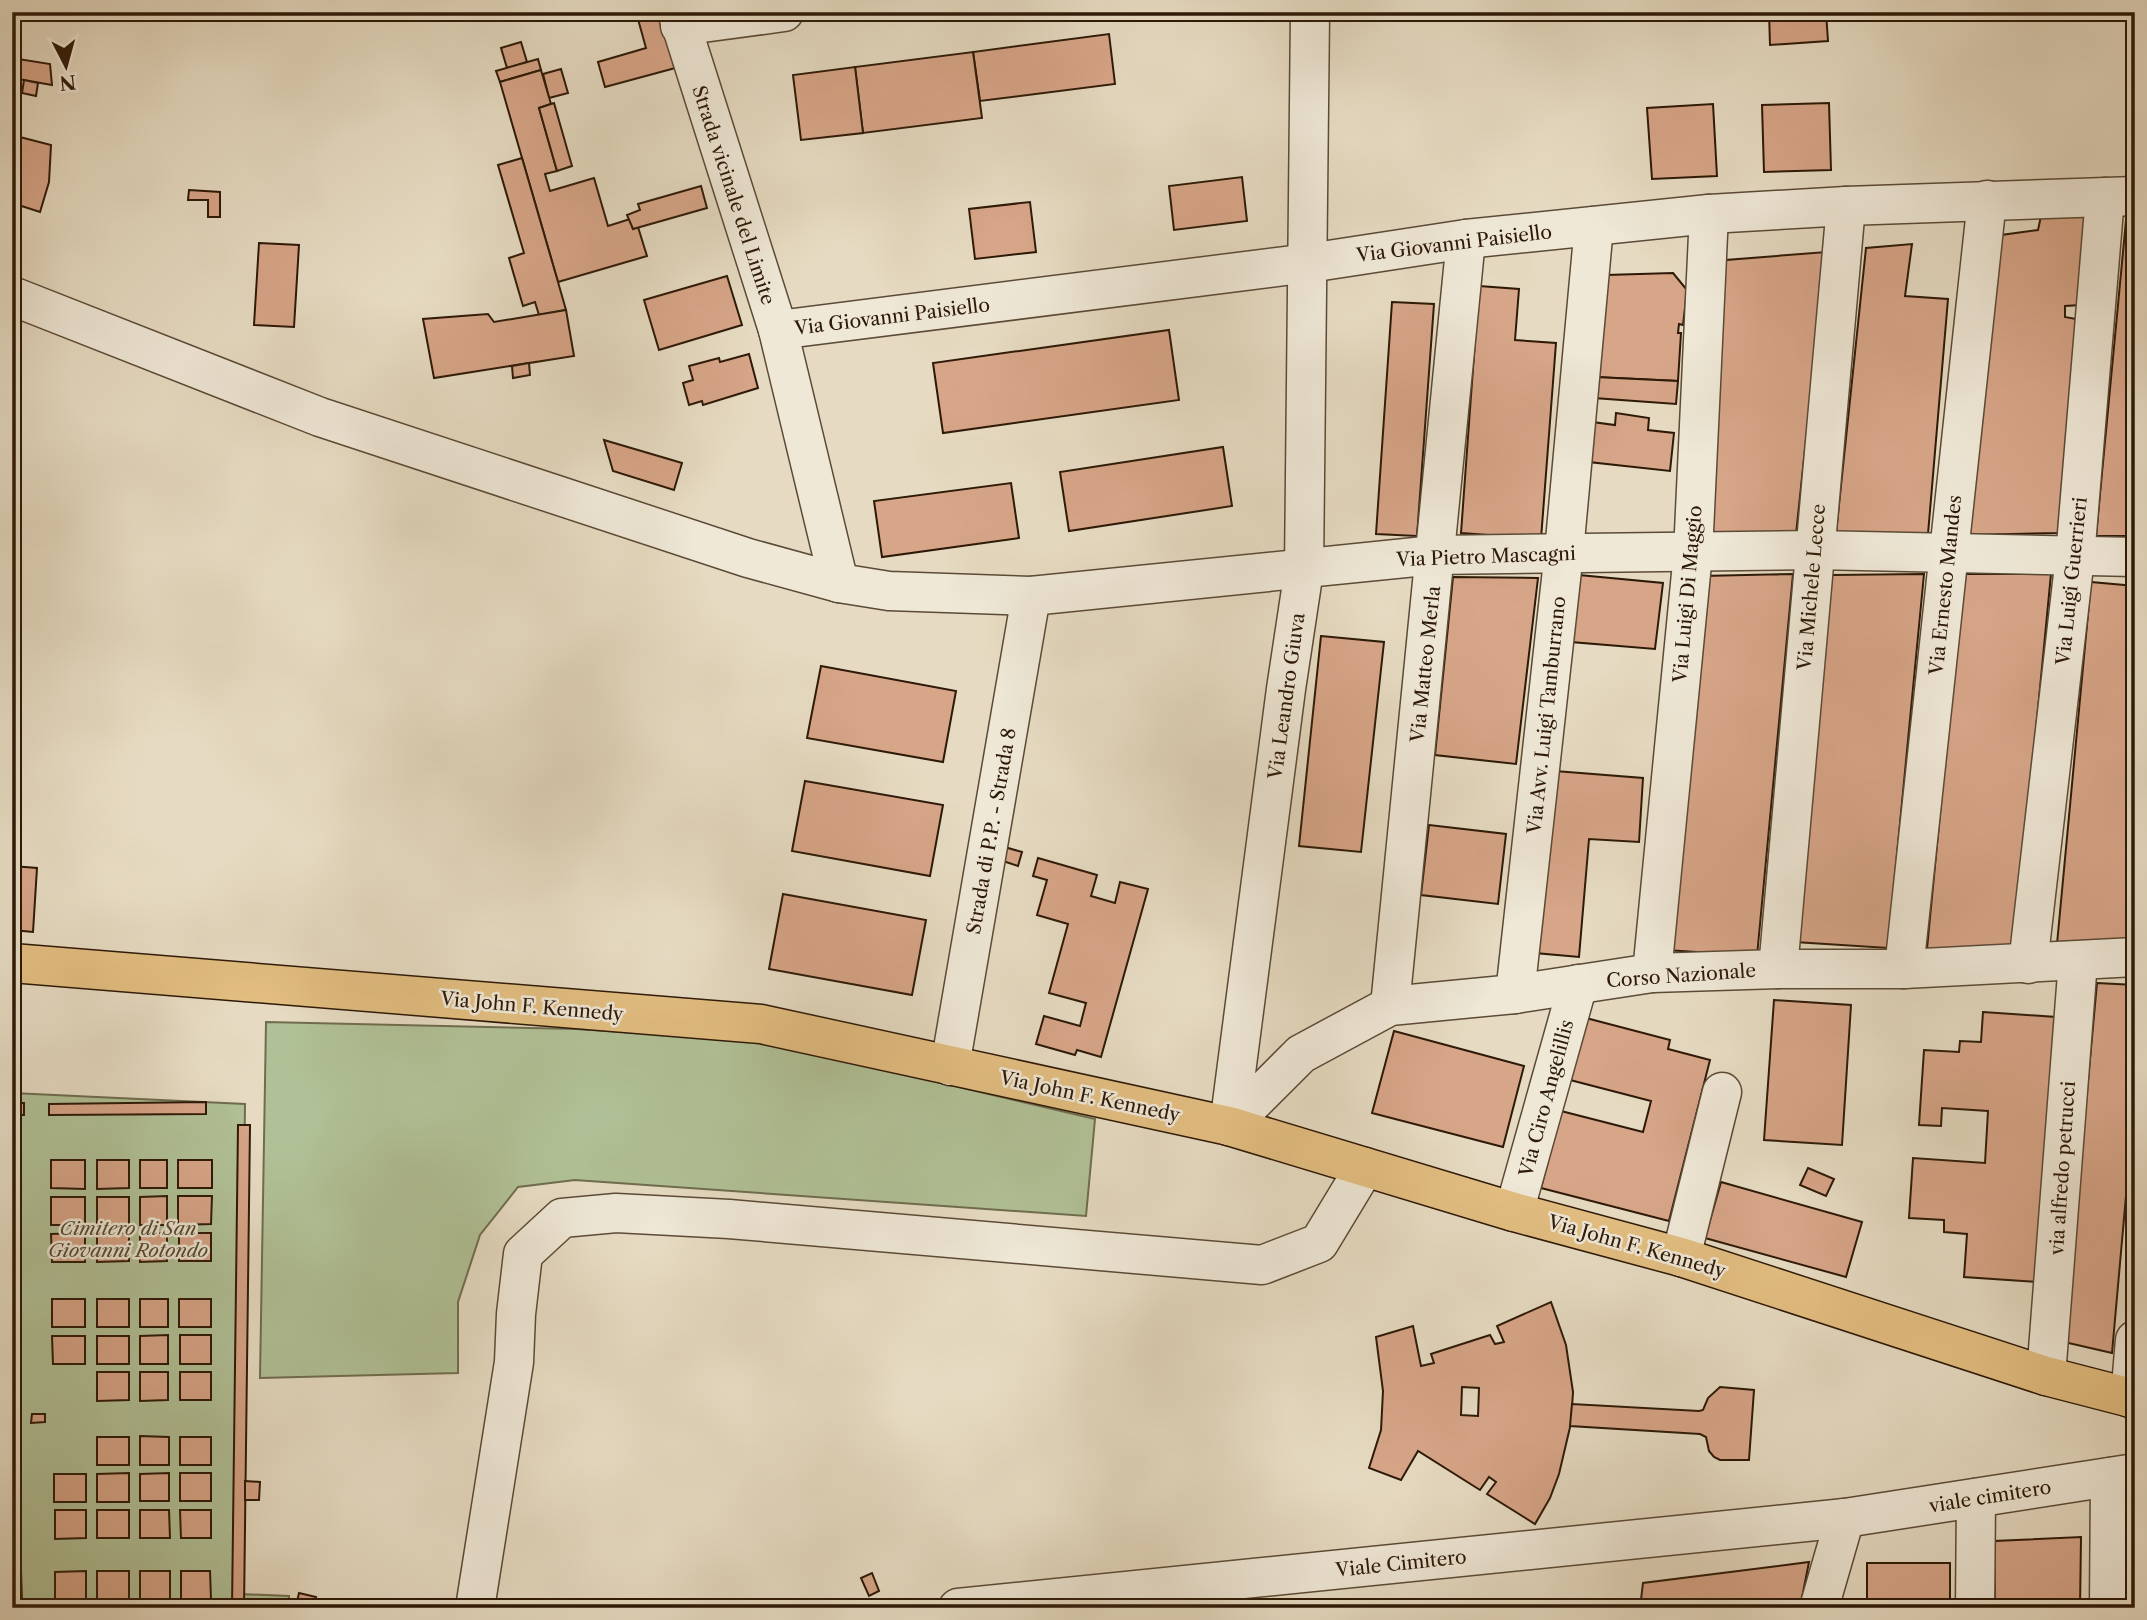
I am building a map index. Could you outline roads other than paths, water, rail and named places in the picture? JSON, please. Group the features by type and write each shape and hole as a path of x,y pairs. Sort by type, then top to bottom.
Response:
{"main road":[{"name":"Via John F. Kennedy","path":"12,963 761,1024 1229,1126 1514,1212 1681,1257 2046,1376 2132,1399"}],"street":[{"path":"679,19 784,12"},
{"name":"Via Leandro Giuva","path":"1229,1126 1304,570 1310,262 1310,12"},
{"name":"Strada vicinale del Limite","path":"679,19 778,330 839,583"},
{"name":"Via Giovanni Paisiello","path":"778,330 1310,262 1466,239 1709,214 1846,205 2120,196"},
{"name":"Via Luigi Guerrieri","path":"2028,964 2120,196"},
{"name":"Via Ernesto Mandes","path":"1904,969 1987,200"},
{"name":"Via Michele Lecce","path":"1778,968 1846,205"},
{"name":"Via Luigi Di Maggio","path":"1653,973 1693,553 1709,214"},
{"name":"Via Avv. Luigi Tamburrano","path":"1515,994 1564,552 1594,226"},
{"name":"Via Matteo Merla","path":"1390,1006 1466,239"},
{"name":"Via Pietro Mascagni","path":"12,296 320,417 748,558 839,583 889,591 1031,596 1436,555 1815,550 2135,557"},
{"name":"Strada di P.P. - Strada 8","path":"950,1066 1031,596"},
{"name":"Corso Nazionale","path":"1229,1126 1301,1054 1390,1006 1515,994 1653,973 1778,968 1904,969 2135,957"},
{"name":"via alfredo petrucci","path":"2046,1376 2078,961"},
{"name":"Via Ciro Angelillis","path":"1514,1212 1578,984"},
{"path":"1681,1257 1722,1092"},
{"path":"475,1608 514,1363 523,1254 562,1218 616,1213 729,1219 1262,1265 1319,1243 1365,1167"},
{"path":"2132,1399 2135,1340"},
{"path":"2109,1608 2122,1475"},
{"name":"viale cimitero","path":"1845,1518 2122,1475"},
{"path":"1975,1608 1976,1498"},
{"path":"1819,1608 1845,1518"},
{"path":"1844,1608 1845,1518"},
{"name":"Viale Cimitero","path":"958,1608 1845,1518"}],"park label":[{"name":"Cimitero di San Giovanni Rotondo","path":"128,1239"}]}
